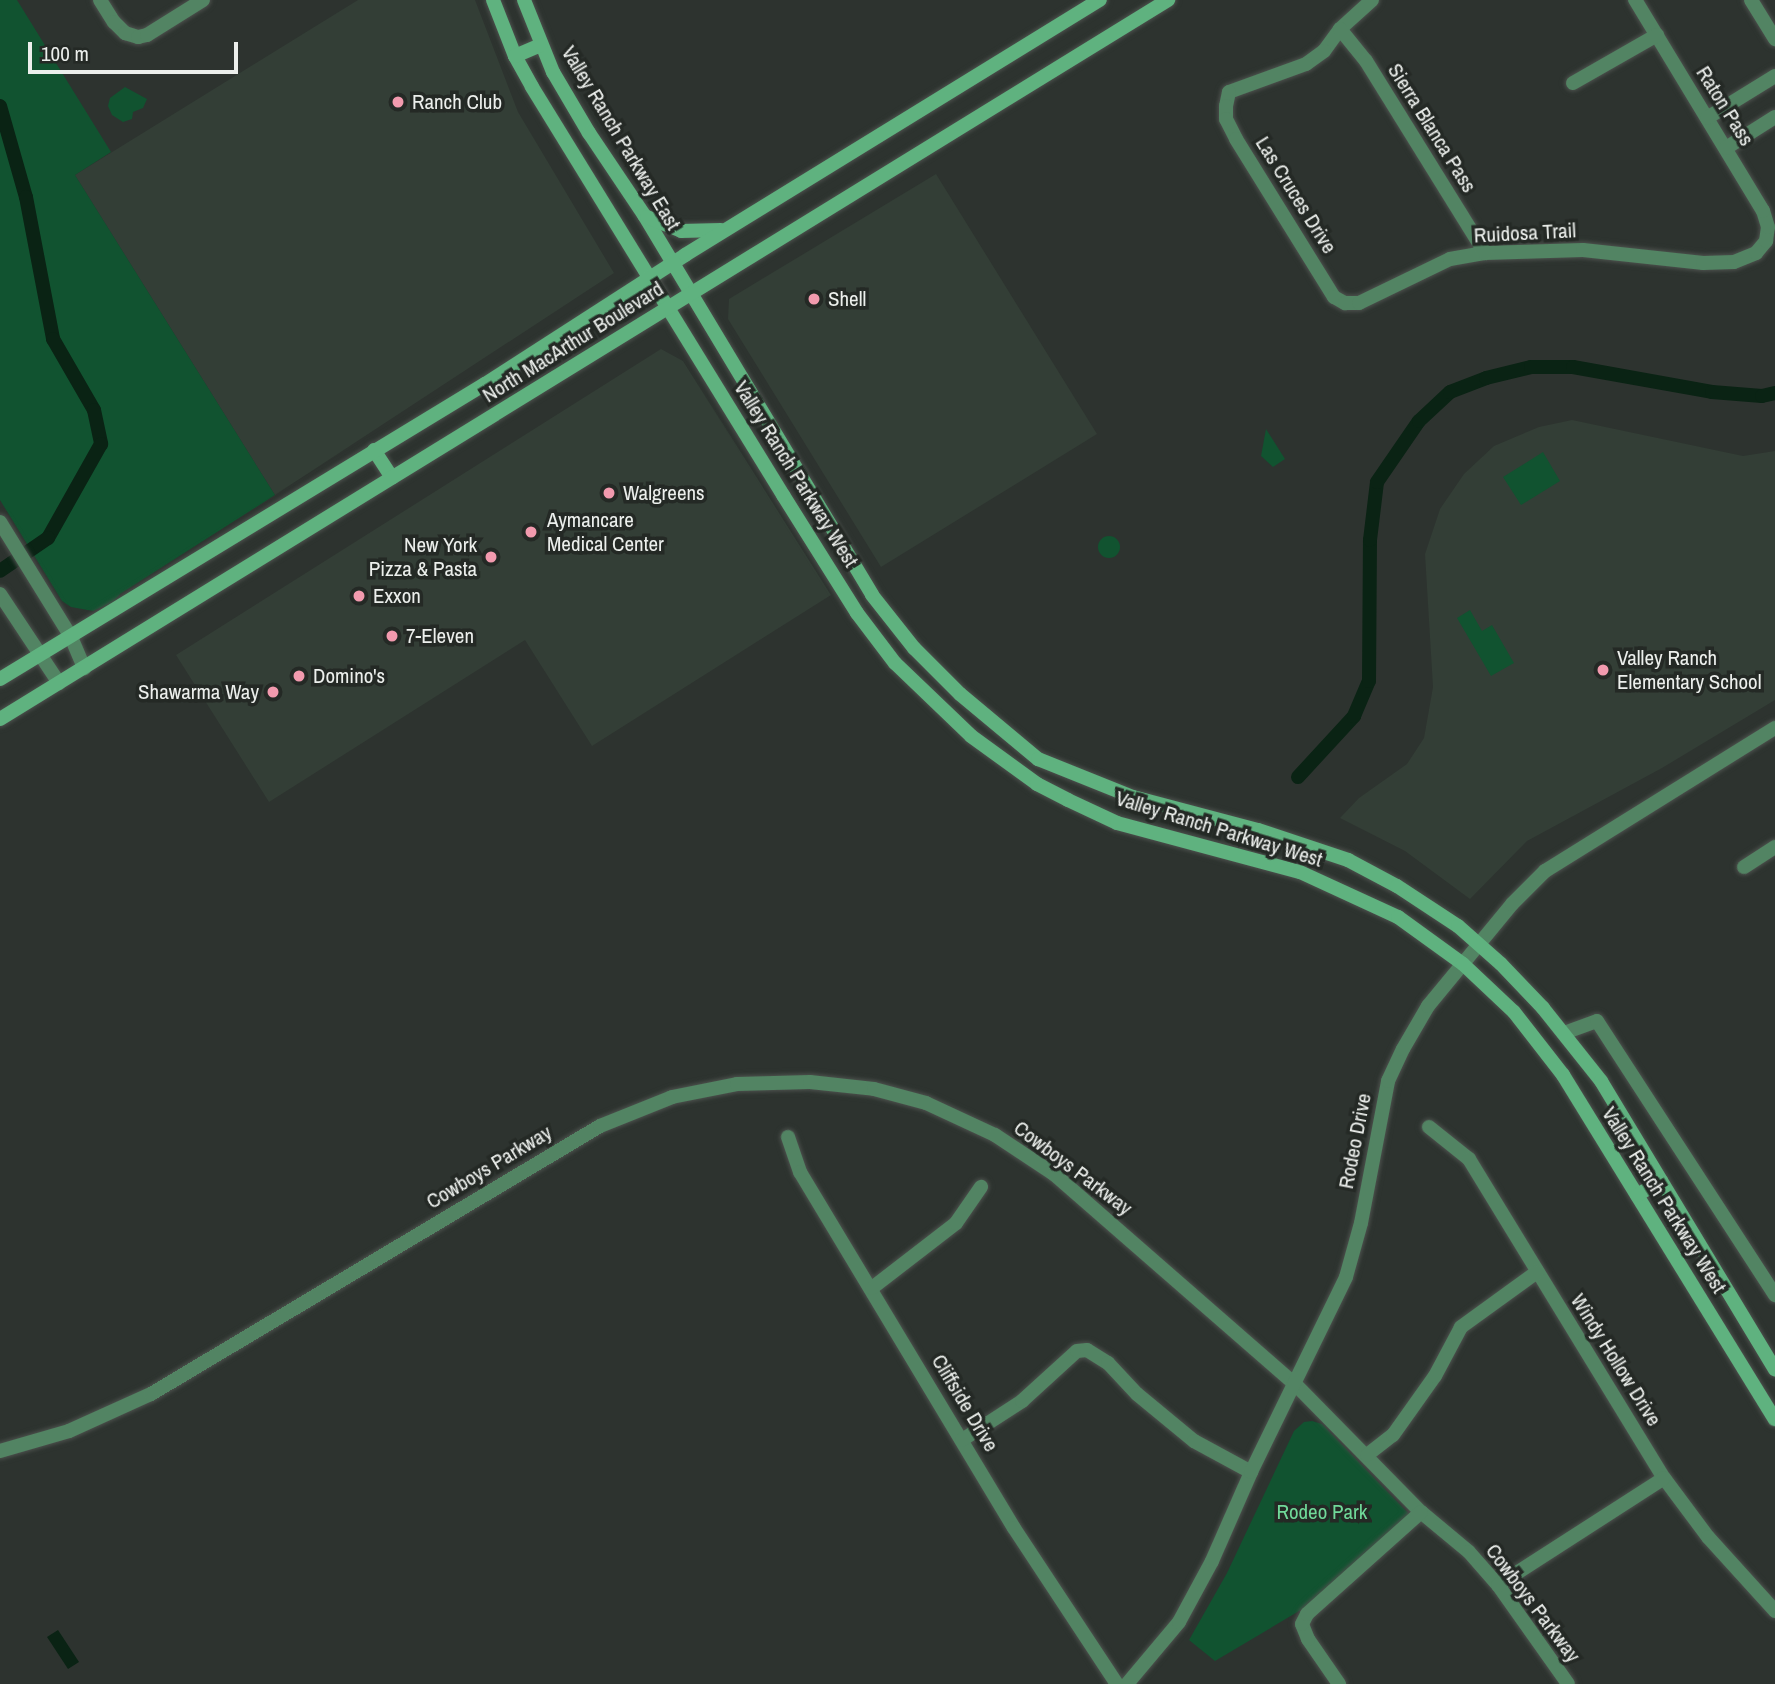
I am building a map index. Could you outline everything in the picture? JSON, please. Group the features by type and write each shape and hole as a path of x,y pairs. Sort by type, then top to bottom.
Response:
{"main road":[{"path":"493,0 515,56 650,277"},
{"name":"Valley Ranch Parkway East","path":"524,0 541,45 589,132 691,293"},
{"name":"North MacArthur Boulevard","path":"0,679 485,384 726,229 1100,0"},
{"name":"North MacArthur Boulevard","path":"0,719 1168,0"},
{"path":"515,56 541,45"},
{"path":"644,215 681,231 726,229"},
{"name":"Valley Ranch Parkway West","path":"650,277 831,572 895,663 950,718 1021,773 1047,789 1117,823 1300,872 1398,917 1463,964 1533,1034 1563,1074 1775,1419"},
{"name":"Valley Ranch Parkway West","path":"691,293 872,595 914,648 1014,741 1033,755 1133,797 1258,830 1348,860 1433,908 1510,972 1601,1080 1775,1370"},
{"path":"374,450 392,478"},
{"path":"831,572 851,561"},
{"path":"1004,761 1014,741"},
{"path":"1021,773 1033,755"},
{"path":"1637,1195 1661,1181"}],"street":[{"path":"100,0 120,27 138,37 203,0"},
{"path":"1340,29 1372,0"},
{"name":"Raton Pass","path":"1635,0 1752,189 1768,226 1766,241 1756,253 1734,262"},
{"path":"1751,0 1775,38"},
{"name":"Las Cruces Drive","path":"1332,293 1226,119 1229,92 1306,64 1324,51 1340,29"},
{"name":"Sierra Blanca Pass","path":"1340,29 1366,61 1485,253"},
{"path":"1573,83 1657,35"},
{"path":"1707,118 1775,76"},
{"path":"1726,148 1775,117"},
{"name":"Ruidosa Trail","path":"1332,293 1345,303 1359,303 1450,259 1523,249 1583,250 1703,263 1734,262"},
{"path":"0,522 72,637 84,668"},
{"path":"2,598 59,683"},
{"name":"Rodeo Drive","path":"1127,1684 1179,1622 1212,1561 1251,1472 1346,1277 1361,1223 1388,1081 1428,1006 1512,904 1545,871 1775,729"},
{"path":"1744,867 1775,847"},
{"path":"1564,1033 1597,1021 1775,1295"},
{"name":"Cowboys Parkway","path":"0,1451 69,1431 150,1394 600,1126 672,1097 737,1084 810,1082 874,1089 926,1103 995,1135 1054,1174 1295,1384 1421,1512 1469,1552 1498,1585 1568,1684"},
{"name":"Windy Hollow Drive","path":"1429,1127 1469,1159 1664,1478 1708,1537 1775,1611"},
{"name":"Cliffside Drive","path":"788,1138 800,1172 1014,1528 1117,1684"},
{"path":"872,1289 956,1223 981,1187"},
{"path":"1367,1455 1393,1435 1435,1376 1461,1327 1537,1272"},
{"path":"962,1440 1022,1401 1077,1351 1087,1350 1108,1363 1137,1394 1194,1441 1251,1472"},
{"path":"1498,1585 1664,1478"},
{"path":"1339,1684 1308,1639 1302,1624 1307,1614 1421,1512"}],"shaded area":[{"path":"358,0 475,0 518,112 614,273 275,495 75,175"},
{"path":"936,174 1097,434 881,567 728,319 729,299"},
{"path":"661,349 683,361 831,595 592,746 525,640 269,802 176,655"},
{"name":"Valley Ranch Elementary School","path":"1572,420 1743,456 1775,451 1775,700 1662,768 1527,841 1470,899 1405,851 1340,818 1359,798 1407,764 1424,738 1433,687 1425,554 1440,509 1464,474 1494,446 1539,427"},
{"path":"58,1630 79,1662 68,1669 47,1637"}],"green space":[{"path":"0,0 17,0 111,152 75,175 275,495 120,594 113,602 93,611 71,607 62,601 0,500"},
{"path":"125,87 147,99 143,108 133,112 132,119 123,122 112,115 108,106 110,98"},
{"path":"1266,429 1285,459 1273,467 1261,456"},
{"path":"1543,452 1560,481 1521,505 1503,477"},
{"path":"1109,536 1117,539 1120,547 1117,555 1109,558 1101,555 1098,547 1101,539"},
{"path":"1470,610 1482,631 1492,625 1514,663 1491,676 1457,618"},
{"name":"Rodeo Park","path":"1304,1422 1322,1424 1409,1514 1316,1601 1215,1661 1189,1640 1227,1573 1294,1431"}],"waterway":[{"path":"0,106 26,197 53,339 94,410 101,444 48,538 0,571"},
{"path":"1298,777 1354,716 1369,681 1370,540 1377,482 1419,421 1450,392 1486,378 1531,367 1573,367 1712,392 1762,396 1775,393"}],"place":[{"name":"Ranch Club","path":"398,102"},
{"name":"Shell","path":"814,299"},
{"name":"Walgreens","path":"609,493"},
{"name":"Aymancare Medical Center","path":"531,532"},
{"name":"New York Pizza & Pasta","path":"491,557"},
{"name":"Exxon","path":"359,596"},
{"name":"7-Eleven","path":"392,636"},
{"name":"Valley Ranch Elementary School","path":"1603,670"},
{"name":"Domino's","path":"299,676"},
{"name":"Shawarma Way","path":"273,692"}]}
